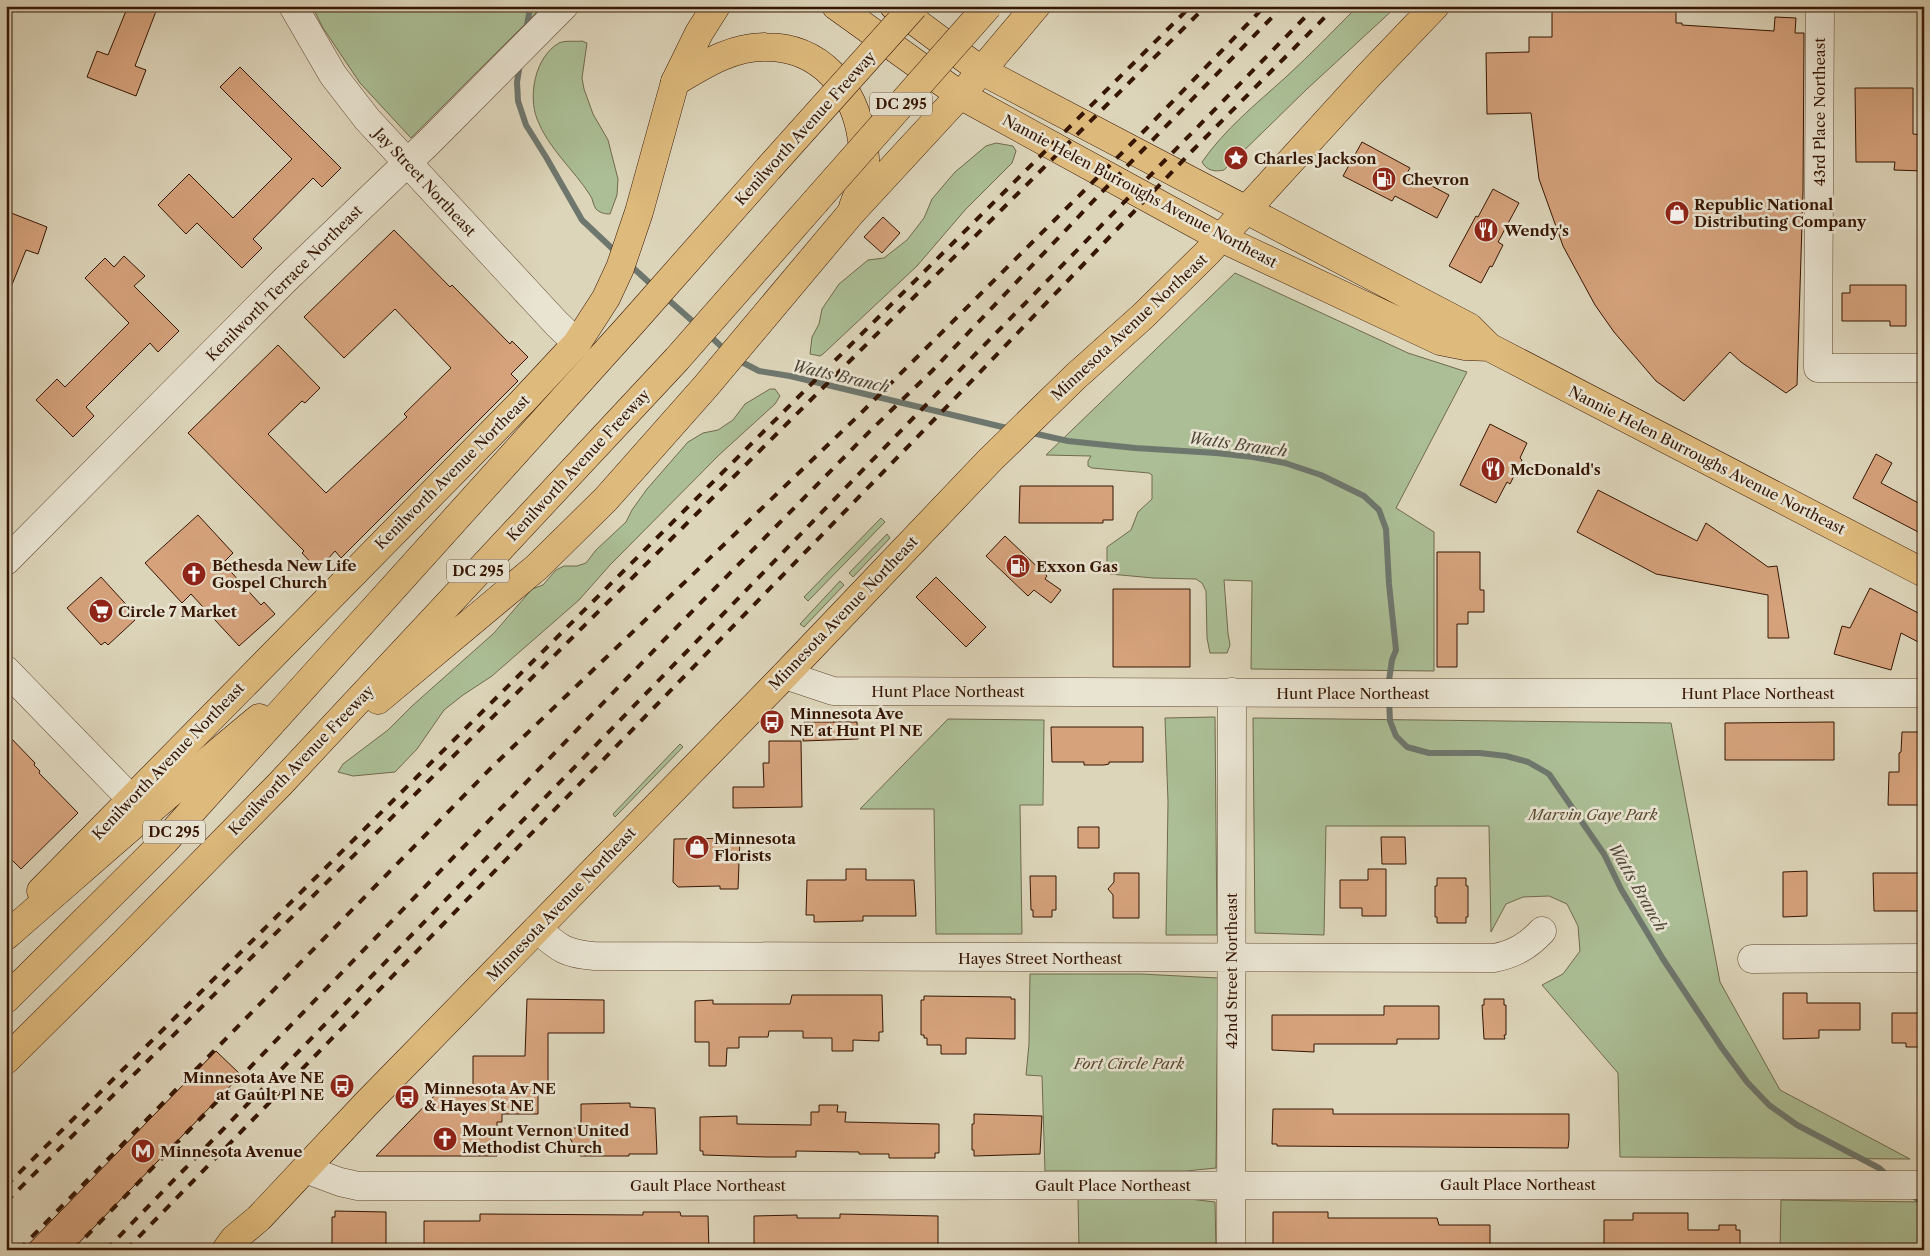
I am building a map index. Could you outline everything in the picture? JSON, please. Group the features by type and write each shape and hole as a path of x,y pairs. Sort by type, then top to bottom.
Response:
{"main road":[{"name":"Kenilworth Avenue Northeast","path":"6,927 522,402 577,343 606,298 620,268 639,212 675,82 699,33 716,6"},
{"name":"Nannie Helen Burroughs Avenue Northeast","path":"836,6 960,95 1221,238 1440,341 1465,346 1489,347"},
{"name":"Nannie Helen Burroughs Avenue Northeast","path":"894,6 982,71 1469,327 1489,347 1924,573"},
{"name":"Kenilworth Avenue Freeway","path":"6,999 165,842 914,6"},
{"name":"Kenilworth Avenue Freeway","path":"6,1060 280,784 677,359 988,6"},
{"path":"280,784 537,567 606,499 760,323 851,213 982,71 1036,6"},
{"name":"Minnesota Avenue Northeast","path":"226,1250 234,1239 253,1223 1040,411 1143,316 1221,238 1369,75 1435,6"},
{"path":"675,82 715,59 738,51 764,46 782,48 817,61 841,82 860,120 866,161 851,213"},
{"path":"6,936 194,772 333,656"},
{"path":"249,1250 253,1223"}],"street":[{"name":"Jay Street Northeast","path":"293,6 318,52 349,97 406,162 577,343"},
{"name":"Kenilworth Terrace Northeast","path":"6,561 285,280 431,140 564,6"},
{"name":"43rd Place Northeast","path":"1820,6 1818,368 1924,368"},
{"path":"6,670 131,799"},
{"name":"Hunt Place Northeast","path":"785,675 833,691 1924,693"},
{"name":"42nd Street Northeast","path":"1231,1250 1232,692"},
{"name":"Hayes Street Northeast","path":"538,929 556,946 574,955 594,956 1231,958 1494,958 1516,952 1542,931"},
{"path":"1752,959 1924,958"},
{"name":"Gault Place Northeast","path":"304,1169 340,1182 358,1186 1924,1185"}],"green space":[{"path":"312,6 543,6 411,138 360,83 323,28"},
{"path":"1358,6 1397,6 1307,89 1224,170 1214,171 1206,167 1202,162 1231,128"},
{"path":"582,41 587,43 582,78 584,89 593,114 608,140 618,179 617,195 610,214 596,209 584,186 548,140 534,109 533,99 536,77 544,57 559,43"},
{"path":"996,143 1013,146 1016,151 1012,163 965,210 917,266 823,354 820,356 810,354 812,337 819,324 822,309 839,284 868,260 884,258 907,240 924,218 932,199 955,172 986,146"},
{"path":"1235,273 1408,353 1467,372 1396,508 1434,532 1434,671 1251,669 1252,581 1224,580 1230,645 1227,653 1210,653 1207,638 1206,591 1202,583 1196,579 1110,574 1107,569 1107,547 1131,530 1138,512 1152,499 1152,475 1149,473 1092,468 1088,466 1091,456 1046,455"},
{"path":"770,389 775,389 780,396 775,404 719,455 610,565 579,600 492,676 444,710 417,749 395,772 353,776 338,772 343,764 388,730 412,706 494,633 532,589 543,585 556,570 564,566 577,566 586,563 596,550 626,522 647,489 688,442 703,433 718,430 733,420 745,404"},
{"path":"881,518 885,522 808,601 804,597"},
{"path":"887,534 890,538 853,577 849,573"},
{"path":"840,581 844,585 804,627 800,624"},
{"path":"1215,717 1217,935 1166,935 1168,802 1165,718"},
{"name":"Marvin Gaye Park","path":"1253,718 1671,723 1720,982 1780,1090 1910,1159 1620,1157 1618,1073 1542,985 1563,974 1580,951 1578,926 1567,904 1549,896 1523,897 1506,904 1491,932 1489,826 1326,826 1324,935 1255,933"},
{"path":"948,719 1044,720 1043,805 1020,805 1022,934 936,934 934,809 860,809"},
{"path":"680,744 683,747 615,817 613,814"},
{"name":"Fort Circle Park","path":"1030,974 1141,974 1218,978 1216,1168 1186,1171 1045,1171 1042,1076 1026,1075 1029,1044"},
{"path":"1078,1198 1182,1198 1215,1202 1216,1250 1079,1250"},
{"path":"1781,1200 1924,1202 1924,1250 1780,1250"}],"building":[{"path":"128,6 158,6 135,66 146,70 136,96 87,77 97,51 108,55"},
{"name":"Republic National Distributing Company","path":"1552,6 1676,6 1676,23 1682,23 1682,25 1774,31 1775,17 1796,18 1795,33 1804,33 1803,192 1797,385 1786,393 1741,362 1730,352 1684,401 1656,381 1614,332 1595,305 1563,246 1539,179 1531,113 1487,114 1486,53 1529,52 1529,37 1552,37"},
{"path":"240,67 341,168 322,187 313,178 253,239 262,248 242,268 197,223 186,234 158,205 189,174 233,218 292,159 220,87"},
{"path":"1855,88 1913,88 1913,134 1924,135 1924,171 1894,170 1895,162 1856,162"},
{"name":"Chevron","path":"1362,142 1410,168 1407,173 1449,195 1437,218 1395,196 1392,201 1343,176"},
{"name":"Wendy's","path":"1493,189 1519,203 1498,242 1503,245 1492,267 1490,266 1481,283 1449,266"},
{"path":"6,211 47,227 38,254 26,250 7,297"},
{"path":"883,217 900,233 882,253 864,237"},
{"path":"394,230 510,344 512,341 528,357 511,374 518,381 341,558 335,551 318,570 302,553 304,551 188,433 278,345 320,388 305,403 302,401 268,434 326,493 407,417 404,414 451,368 395,309 344,358 304,317"},
{"path":"124,256 145,276 134,286 179,331 158,352 150,343 86,407 94,416 73,437 36,400 57,379 65,387 129,323 85,278 105,258 114,267"},
{"path":"1850,285 1906,285 1906,326 1890,326 1890,321 1842,321 1842,293 1850,293"},
{"name":"McDonald's","path":"1490,424 1527,443 1520,458 1522,460 1510,484 1507,482 1496,503 1460,485"},
{"path":"1876,454 1892,463 1881,483 1924,506 1924,535 1853,498"},
{"path":"1020,486 1113,486 1113,520 1103,520 1103,523 1019,523"},
{"path":"1598,490 1697,541 1706,523 1768,567 1777,566 1789,638 1768,638 1768,595 1656,574 1577,532"},
{"name":"Bethesda New Life Gospel Church","path":"198,515 233,553 223,563 261,605 264,602 275,614 239,646 191,594 182,603 145,563"},
{"path":"1005,536 1047,576 1045,579 1061,590 1051,603 1034,590 1028,596 986,556"},
{"path":"1437,552 1480,552 1480,590 1484,590 1484,612 1468,612 1468,624 1457,624 1457,667 1437,667"},
{"name":"Circle 7 Market","path":"101,577 134,613 131,616 135,620 108,645 105,642 101,645 67,608"},
{"path":"936,577 986,627 966,647 916,597"},
{"path":"1870,588 1924,616 1924,645 1901,633 1891,670 1834,654 1842,626 1850,628"},
{"path":"1113,589 1190,589 1190,667 1113,667"},
{"path":"804,722 857,722 858,739 803,741"},
{"path":"1834,722 1834,760 1725,760 1725,723"},
{"path":"1051,727 1143,727 1143,762 1109,762 1109,764 1104,765 1084,765 1084,762 1052,762"},
{"path":"1902,732 1924,732 1924,805 1888,805 1889,772 1899,772"},
{"path":"6,733 35,763 34,765 40,771 39,773 78,813 21,869 6,854"},
{"path":"769,741 801,741 802,807 733,808 733,787 764,787 763,763 769,763"},
{"path":"1078,827 1099,827 1099,848 1078,848"},
{"path":"1381,837 1405,837 1406,864 1382,864"},
{"path":"740,838 738,889 720,889 720,886 678,887 673,882 674,839"},
{"path":"846,869 866,869 866,880 914,880 916,916 863,916 863,921 814,922 814,915 806,915 807,880 846,880"},
{"path":"1368,869 1386,869 1386,916 1362,916 1362,908 1340,908 1340,880 1368,880"},
{"path":"1807,871 1807,916 1783,917 1783,872"},
{"path":"1114,873 1139,873 1139,918 1113,918 1113,895 1108,889 1114,882"},
{"path":"1873,873 1924,873 1924,911 1874,911"},
{"path":"1030,876 1056,876 1056,910 1052,910 1052,917 1033,917"},
{"path":"1437,878 1466,878 1466,886 1468,886 1468,917 1466,917 1466,923 1437,923 1437,917 1435,917 1435,886 1437,886"},
{"path":"1783,993 1807,993 1807,1003 1860,1003 1860,1030 1819,1030 1819,1038 1783,1039"},
{"path":"792,995 882,995 883,1032 879,1032 879,1041 853,1040 853,1051 832,1051 832,1038 803,1038 803,1031 769,1031 768,1037 739,1037 739,1048 727,1048 726,1066 709,1066 709,1042 695,1042 695,1001 713,1000 713,1004 790,1004"},
{"path":"924,996 1011,997 1011,999 1015,999 1015,1039 966,1038 966,1054 941,1054 941,1045 927,1045 927,1038 921,1035 921,1000 924,1000"},
{"path":"527,999 604,1000 604,1033 548,1033 548,1087 538,1087 538,1114 502,1114 502,1122 497,1122 497,1156 376,1156 438,1092 473,1092 473,1056 525,1056"},
{"path":"1484,999 1504,999 1504,1005 1506,1005 1505,1039 1484,1039 1482,1005 1484,1005"},
{"path":"1384,1006 1439,1006 1439,1039 1397,1039 1397,1044 1314,1044 1314,1052 1272,1050 1272,1015 1384,1015"},
{"path":"1892,1013 1924,1013 1924,1047 1906,1047 1906,1043 1892,1043"},
{"path":"216,1051 241,1075 72,1250 23,1250"},
{"path":"630,1103 630,1107 655,1108 657,1154 580,1156 580,1144 573,1144 565,1128 581,1128 581,1104"},
{"path":"819,1105 838,1105 837,1112 846,1112 845,1122 939,1124 939,1153 935,1153 935,1158 889,1158 889,1154 796,1151 796,1157 767,1157 703,1155 703,1151 700,1151 700,1117 737,1116 737,1124 811,1125 811,1112 819,1112"},
{"path":"1273,1109 1333,1109 1333,1114 1569,1114 1569,1140 1568,1148 1277,1146 1277,1144 1272,1144"},
{"path":"974,1114 1042,1116 1040,1154 974,1156 974,1150 972,1150 972,1124 974,1124"},
{"path":"335,1211 386,1212 386,1250 332,1250 332,1217 335,1217"},
{"path":"643,1212 680,1212 681,1216 708,1216 709,1250 424,1249 424,1221 480,1221 480,1214 643,1215"},
{"path":"1273,1212 1328,1212 1328,1218 1437,1218 1439,1225 1490,1225 1490,1250 1442,1250 1442,1245 1381,1245 1381,1250 1342,1250 1342,1245 1273,1245"},
{"path":"1633,1213 1688,1213 1688,1230 1719,1230 1719,1225 1736,1225 1736,1230 1740,1230 1740,1250 1676,1250 1676,1245 1604,1245 1604,1220 1633,1220"},
{"path":"840,1214 938,1216 938,1250 801,1250 801,1245 771,1245 771,1250 754,1250 754,1216 797,1215 797,1218 840,1218"}],"waterway":[{"name":"Watts Branch","path":"526,30 529,14 528,6"},
{"name":"Watts Branch","path":"520,64 517,82 518,101 526,125 582,220 618,254"},
{"name":"Watts Branch","path":"629,264 655,288"},
{"name":"Watts Branch","path":"664,296 698,326"},
{"name":"Watts Branch","path":"708,334 726,351"},
{"name":"Watts Branch","path":"736,359 759,371 790,376 1011,429"},
{"name":"Watts Branch","path":"1028,432 1068,441 1135,448 1216,453 1285,463 1321,475 1364,496 1379,510 1386,529 1389,584 1396,650 1392,660 1388,687"},
{"name":"Watts Branch","path":"1389,699 1390,721 1396,736 1407,747 1429,753 1480,753 1506,756 1528,762 1549,774 1604,854 1621,889 1663,959 1747,1082 1769,1105 1797,1125 1879,1168 1888,1176"},
{"name":"Watts Branch","path":"1911,1194 1924,1204"}],"railway":[{"path":"6,1186 1191,6"},
{"path":"6,1202 1206,6"},
{"path":"19,1250 493,766 857,417 1146,129 1265,6"},
{"path":"73,1250 666,638 872,429 932,371 1100,194 1283,6"},
{"path":"106,1250 1316,6"},
{"path":"126,1250 963,390 1192,151 1336,6"}],"place":[{"name":"Charles Jackson","path":"1236,158"},
{"name":"Chevron","path":"1384,179"},
{"name":"Republic National Distributing Company","path":"1677,213"},
{"name":"Wendy's","path":"1486,230"},
{"name":"McDonald's","path":"1493,469"},
{"name":"Exxon Gas","path":"1018,566"},
{"name":"Bethesda New Life Gospel Church","path":"194,574"},
{"name":"Circle 7 Market","path":"101,611"},
{"name":"Minnesota Ave NE at Hunt Pl NE","path":"772,722"},
{"name":"Minnesota Florists","path":"697,847"},
{"name":"Minnesota Ave NE at Gault Pl NE","path":"342,1086"},
{"name":"Minnesota Av NE & Hayes St NE","path":"407,1097"},
{"name":"Mount Vernon United Methodist Church","path":"445,1139"},
{"name":"Minnesota Avenue","path":"143,1151"}]}
